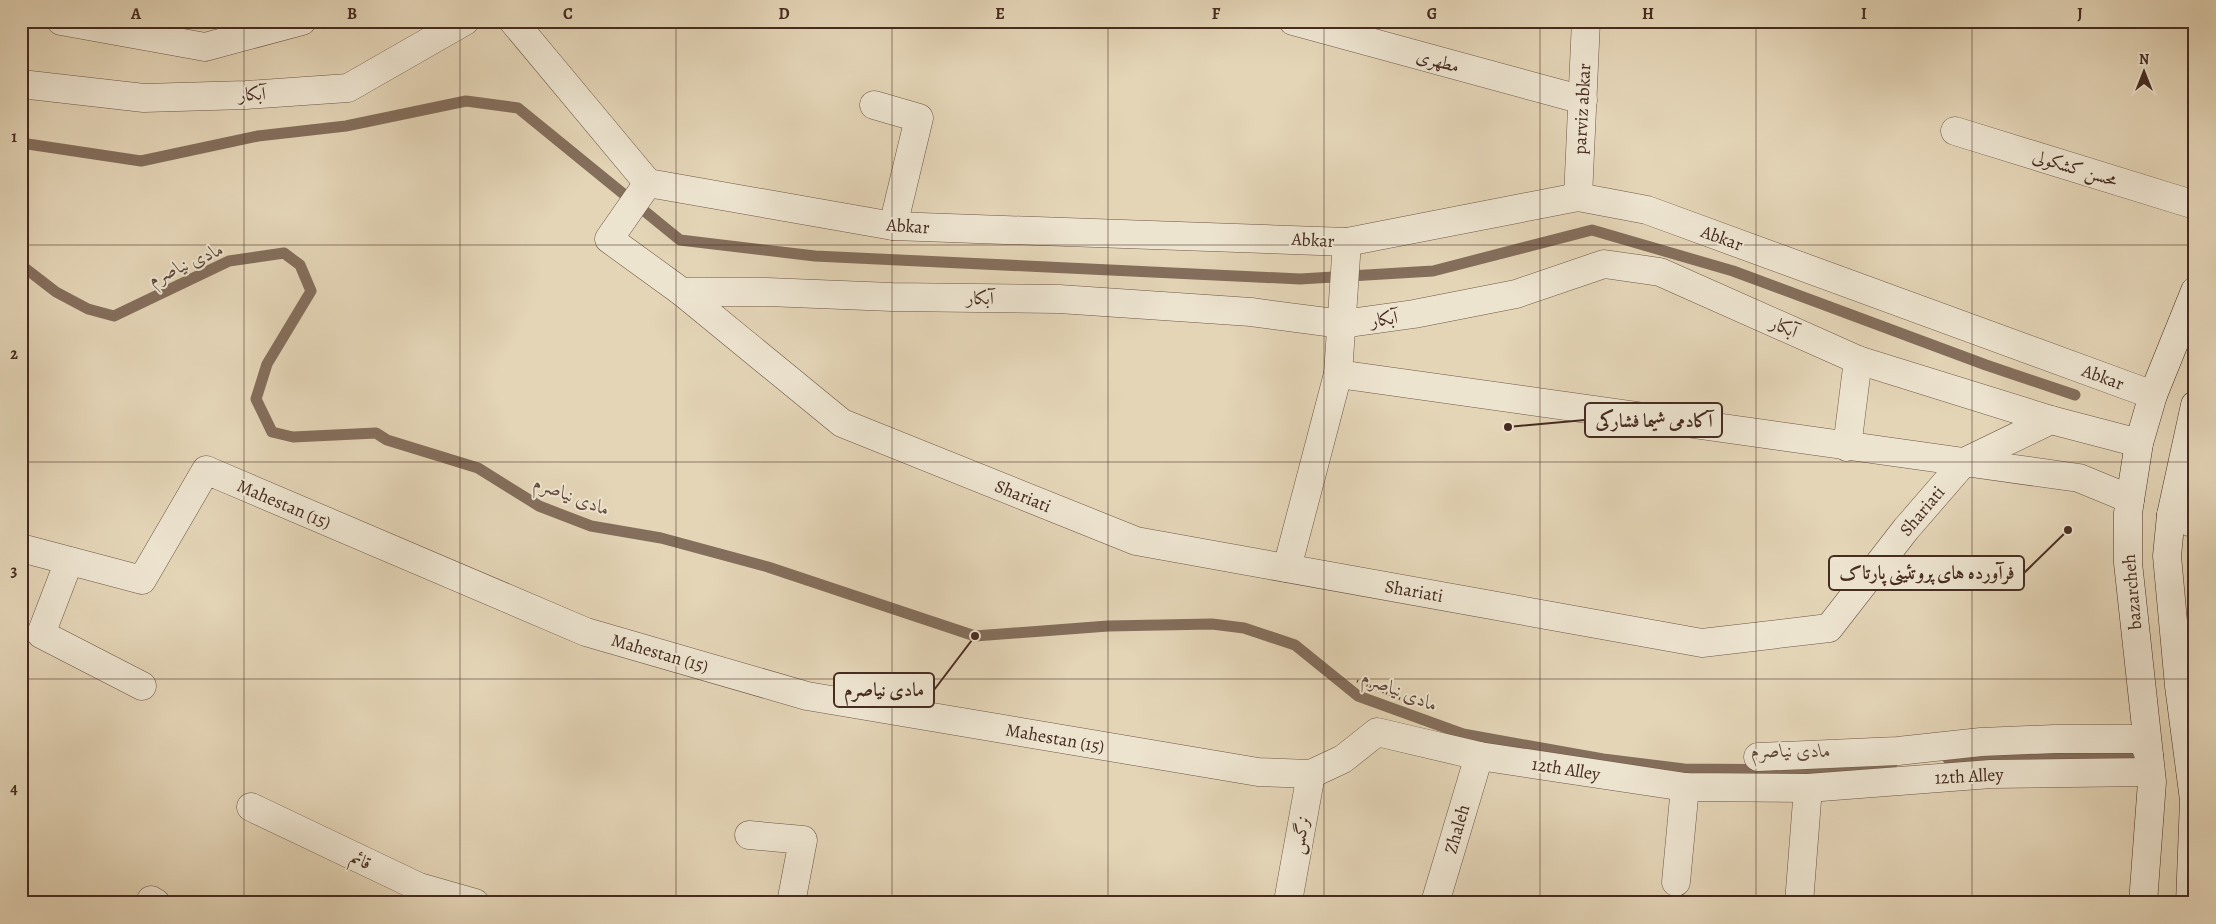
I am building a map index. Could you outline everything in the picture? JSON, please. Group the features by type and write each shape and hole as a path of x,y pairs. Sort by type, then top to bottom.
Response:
{"street":[{"path":"61,21 205,47 302,21"},
{"name":"آبکار","path":"21,84 144,98 246,95 348,88 465,21"},
{"path":"513,21 648,183 609,239 682,292"},
{"name":"مطهری","path":"1293,21 1583,100"},
{"name":"parviz abkar","path":"1578,197 1586,21"},
{"path":"874,105 919,118 893,226"},
{"name":"محسن کشکولی","path":"1955,131 2195,205"},
{"name":"Abkar","path":"648,183 893,226 1347,242 1578,197 1646,210 2154,395"},
{"path":"1287,568 1338,374 1347,242"},
{"name":"آبکار","path":"682,292 767,292 892,297 1059,299 1252,312 1342,324 1414,314 1516,294 1604,264 1660,272 1858,360 2051,420 2139,443"},
{"name":"Shariati","path":"682,292 842,423 1136,542 1702,643 1829,628 1906,529 1964,462"},
{"name":"bazarcheh","path":"2144,903 2152,782 2128,563 2130,499 2139,443 2154,395 2195,292"},
{"path":"1847,447 1858,360"},
{"path":"1338,374 2078,478 2130,499"},
{"path":"2190,903 2194,800 2179,686 2167,556 2183,519 2195,405"},
{"path":"1964,462 2051,420"},
{"name":"Mahestan (15)","path":"21,548 68,562 142,580 206,470 586,632 807,696 1258,772 1311,774 1343,759 1377,732"},
{"path":"68,562 41,634 142,686"},
{"name":"12th Alley","path":"1377,732 1479,756 1684,787 1808,788 1991,774 2147,772 2149,756 2143,739 2054,739 1981,742 1898,751 1758,757"},
{"name":"Zhaleh","path":"1436,903 1479,756"},
{"name":"نرگس","path":"1289,896 1311,774"},
{"path":"1676,882 1684,787"},
{"path":"1799,903 1808,788"},
{"name":"قائم","path":"251,807 419,887 475,903"},
{"path":"749,836 803,840 791,903"},
{"path":"150,903 151,900 156,903"}],"waterway":[{"path":"21,143 141,161 258,136 346,126 466,101 518,108 680,240 815,256 1300,279 1433,271 1592,230 1733,271 1986,365 2075,395"},
{"name":"مادی نیاصرم","path":"21,265 56,292 88,309 114,316 229,261 284,253 300,265 311,291 267,364 256,399 272,432 293,437 376,433 387,440 478,468 539,506 591,526 661,538 768,567 975,636 1108,626 1212,624 1244,628 1295,645 1358,696 1463,734 1603,759 1684,769 1796,770 1892,764"},
{"name":"مادی نیاصرم","path":"1948,759 2039,755 2134,757"}],"place":[{"name":"آکادمی شیما فشارکی","path":"1508,427"},
{"name":"فرآورده های پروتئینی پارتاک","path":"2068,530"},
{"name":"مادی نیاصرم","path":"975,636"}]}
